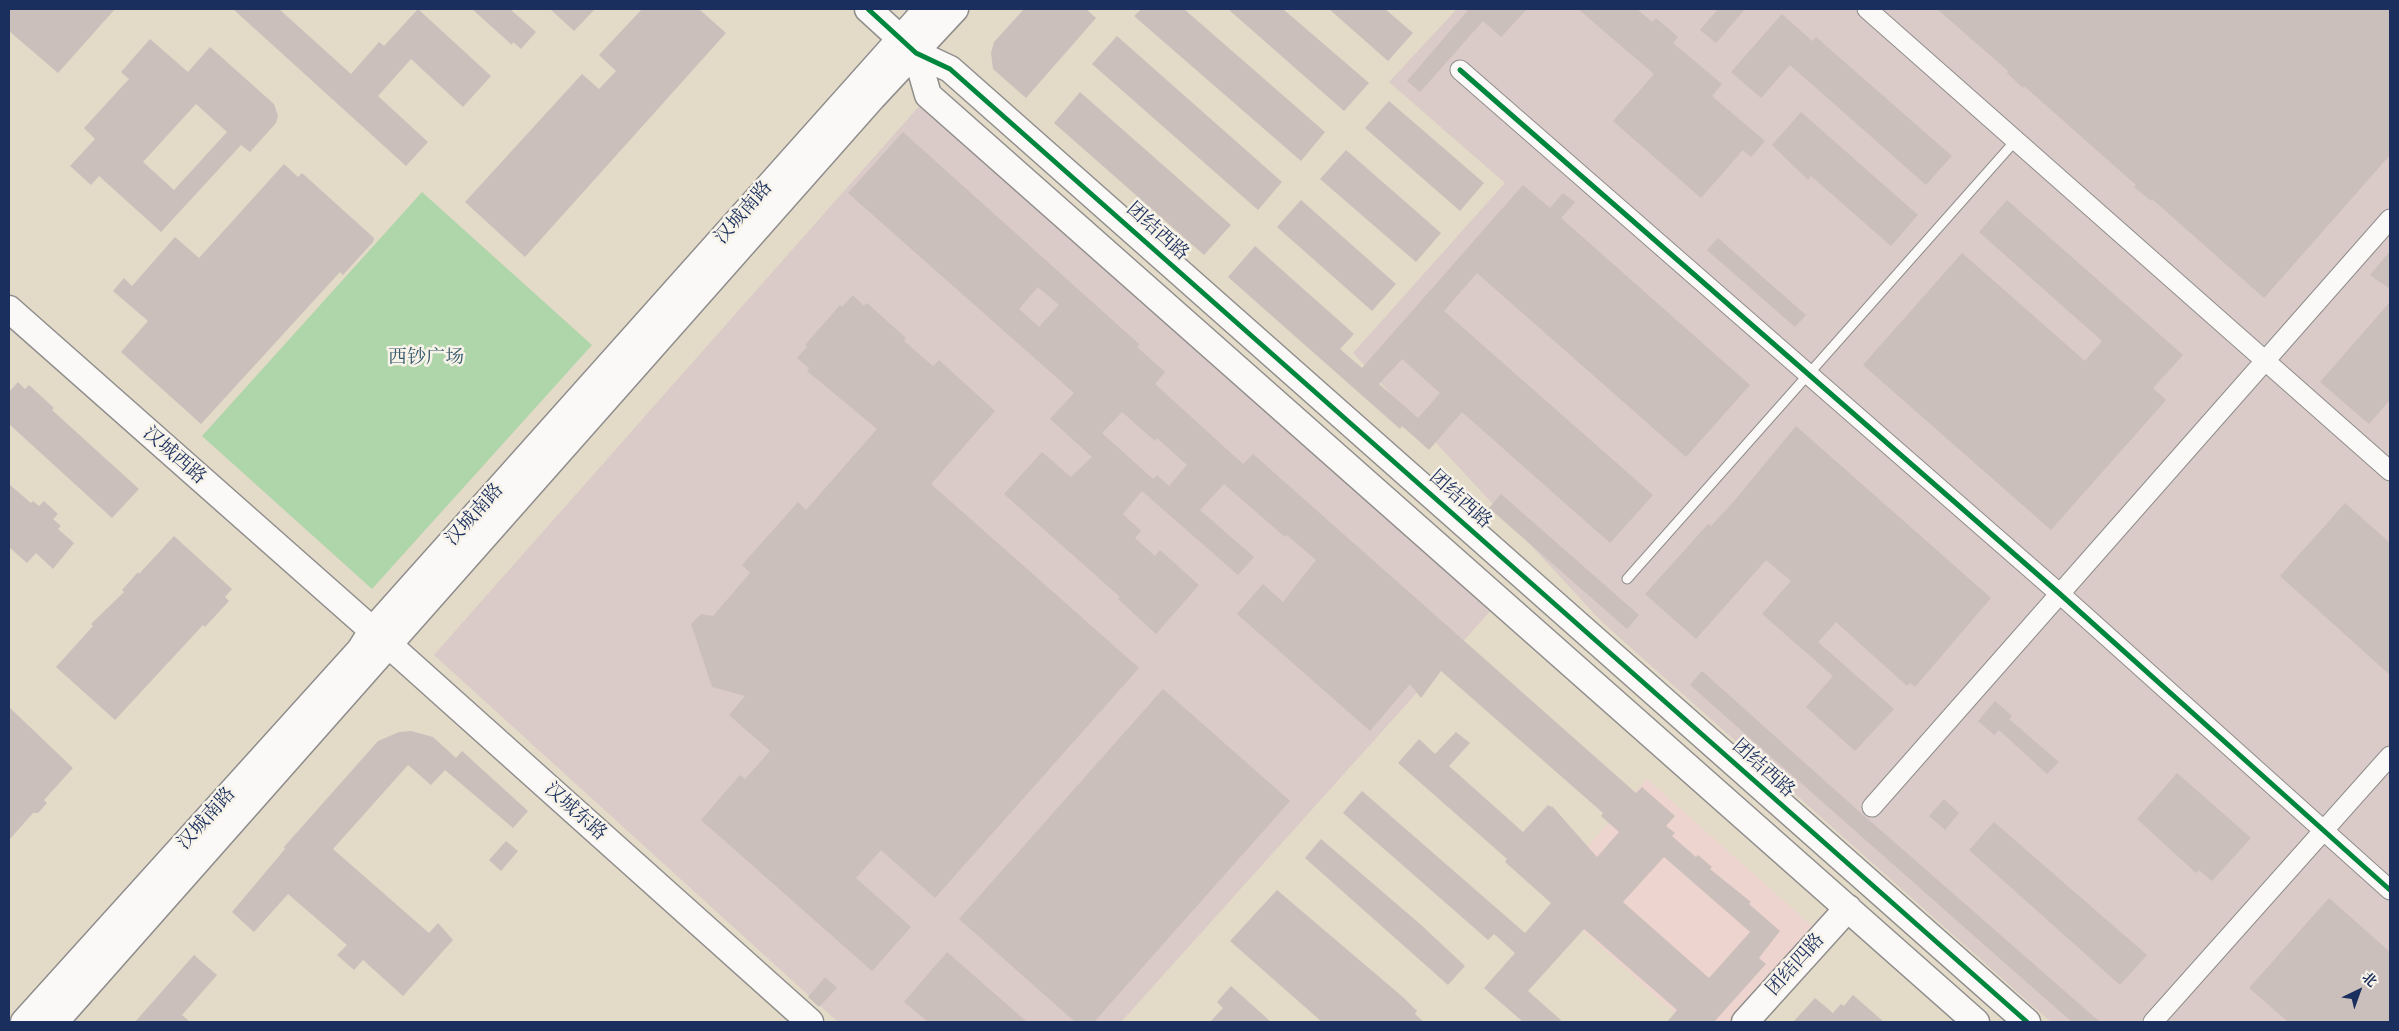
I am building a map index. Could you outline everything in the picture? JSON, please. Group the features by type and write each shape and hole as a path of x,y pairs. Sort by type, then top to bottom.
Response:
{"street":[{"name":"团结西路","path":"868,9 909,45 950,69 2027,1022"},
{"name":"汉城南路","path":"56,1022 380,638 866,105 909,45 927,9"},
{"name":"汉城南路","path":"909,45 955,9"},
{"path":"1867,9 2390,471"},
{"path":"909,45 928,95 1976,1022"},
{"path":"1460,70 2060,594 2390,890"},
{"path":"1872,807 2390,219"},
{"name":"汉城西路","path":"9,309 340,602"},
{"name":"汉城东路","path":"340,602 810,1022"},
{"name":"汉城南路","path":"24,1022 360,650 380,638"},
{"path":"2153,1022 2390,756"},
{"name":"团结四路","path":"1745,1022 1848,908"}],"lane":[{"path":"1627,579 2016,140"}],"shaded area":[{"path":"1457,9 2390,9 2390,1022 2051,1022 1602,622 1353,353 1505,183 1389,82"},
{"path":"921,104 1492,609 1121,1022 838,1022 434,655"},
{"path":"1647,779 1813,927 1729,1022 1685,1022 1544,896"}],"green space":[{"name":"西钞广场","path":"422,192 592,345 372,589 202,436"}],"building":[{"path":"9,9 115,9 58,73 9,31"},
{"path":"233,9 279,9 351,74 379,42 384,46 418,9 491,76 463,107 411,59 378,96 428,142 406,166"},
{"path":"472,9 510,9 536,32 521,49 513,42 512,45"},
{"path":"550,9 595,9 574,31"},
{"path":"642,9 699,9 726,33 525,257 465,202 582,74 599,89 616,71 599,55"},
{"path":"1024,9 1086,9 1096,18 1026,98 993,69 991,53 994,42"},
{"path":"1141,9 1184,9 1325,132 1301,161 1134,16"},
{"path":"1228,9 1283,9 1369,83 1344,111"},
{"path":"1329,9 1385,9 1413,33 1388,61"},
{"path":"1469,9 1527,9 1501,37 1483,21 1420,92 1407,81"},
{"path":"1578,9 1637,9 1652,22 1656,18 1678,37 1673,43 1722,84 1712,96 1765,141 1751,157 1743,150 1701,198 1613,121 1654,74"},
{"path":"1718,9 1745,9 1716,43 1700,30"},
{"path":"1937,9 2390,9 2390,155 2264,298 2152,199 2151,201 2134,187 2136,185 2024,86 2023,88 2007,73 2008,71"},
{"path":"1782,14 1812,41 1816,37 1952,156 1926,185 1790,65 1761,98 1731,72"},
{"path":"1117,36 1282,182 1258,210 1092,64"},
{"path":"150,39 188,72 210,47 274,104 278,116 276,123 250,152 241,145 161,232 99,176 91,185 70,166 95,139 84,128 129,79 121,72","holes":["196,104 227,132 174,190 143,162"]},
{"path":"1080,92 1231,225 1204,255 1054,123"},
{"path":"1389,101 1484,183 1460,211 1365,128"},
{"path":"1801,112 1918,215 1891,246 1811,176 1808,180 1772,145"},
{"path":"903,132 1139,344 1137,347 1165,372 1155,384 1243,464 1253,454 1636,793 1642,787 1675,816 1666,826 1675,833 1672,836 1696,857 1698,855 1712,867 1710,869 1751,902 1749,904 1780,931 1759,958 1766,964 1714,1022 1667,1022 1677,1010 1584,929 1528,991 1563,1022 1523,1022 1484,988 1515,953 1494,934 1488,940 1343,813 1346,809 1362,791 1525,933 1551,903 1505,862 1507,859 1398,763 1419,739 1435,754 1456,732 1470,743 1449,766 1523,832 1548,805 1552,806 1597,857 1619,832 1601,816 1603,813 1441,671 1421,698 1410,684 1370,731 1237,614 1263,584 1283,602 1316,560 1287,535 1285,537 1224,484 1200,510 1254,557 1238,575 1142,491 1123,514 1141,531 1135,538 1155,556 1160,550 1199,585 1156,634 1118,599 1120,597 1004,494 1042,452 1071,477 1092,457 1050,419 1074,393 848,193","holes":["1038,287 1059,305 1039,327 1019,309","1122,412 1155,441 1157,438 1187,465 1169,486 1157,475 1153,479 1102,433","1664,857 1750,932 1709,978 1623,902"]},
{"path":"1346,150 1441,233 1416,262 1320,179"},
{"path":"284,164 298,177 302,173 374,238 373,242 343,275 340,272 201,424 121,352 148,321 113,291 124,278 132,286 175,237 199,258"},
{"path":"1523,185 1550,208 1563,193 1575,202 1561,218 1750,385 1686,457 1477,273 1444,311 1653,495 1610,543 1462,412 1429,450 1402,426 1400,429 1228,277 1255,246 1354,334 1340,349 1362,368","holes":["1402,359 1440,393 1418,418 1379,384"]},
{"path":"1301,200 1396,284 1372,311 1277,227"},
{"path":"2007,200 2183,355 2153,388 2166,400 2051,530 1863,365 1962,253 2085,361 2102,341 1979,232"},
{"path":"1718,238 1806,315 1795,327 1707,250"},
{"path":"2390,251 2390,289 2370,275"},
{"path":"853,295 864,306 867,303 906,338 904,341 933,366 939,360 995,411 931,484 1139,668 935,898 881,850 856,878 911,927 872,971 701,820 740,775 745,779 770,751 729,715 745,696 712,687 691,624 701,614 713,616 750,573 742,565 798,502 806,510 877,429 807,371 809,368 797,358 807,347 805,345 840,305 842,307"},
{"path":"2390,302 2390,400 2369,424 2320,382"},
{"path":"18,382 25,389 29,385 54,408 52,410 139,489 112,518 9,424 9,392"},
{"path":"1796,426 1991,598 1915,687 1910,683 1907,686 1836,622 1818,642 1894,709 1855,751 1806,707 1833,676 1762,614 1791,581 1766,560 1696,639 1645,594 1708,524 1711,526 1735,500"},
{"path":"9,484 31,503 33,501 39,506 44,501 58,514 53,519 61,526 58,529 74,543 53,569 36,553 27,563 9,547"},
{"path":"1501,494 1639,615 1627,629 1489,508"},
{"path":"2345,503 2390,543 2390,675 2280,576"},
{"path":"174,536 232,589 225,597 229,601 205,627 203,625 115,720 56,667 93,626 91,624 124,592 122,590 138,572 139,574"},
{"path":"1702,671 2100,1022 2072,1022 2015,972 1690,685"},
{"path":"1163,689 1290,801 1094,1022 1075,1022 959,919"},
{"path":"1995,701 2012,716 2009,719 2059,762 2047,774 1999,730 1994,735 1978,721"},
{"path":"9,707 73,768 44,800 47,803 38,813 33,813 9,840"},
{"path":"411,731 433,737 456,758 462,751 528,811 513,828 445,770 431,785 408,765 333,849 429,933 438,923 453,940 403,996 363,960 354,970 337,955 347,945 288,894 254,932 232,912 285,849 284,847 378,741 399,732"},
{"path":"2177,773 2251,838 2212,881 2199,870 2196,873 2137,819"},
{"path":"1944,799 1959,813 1945,830 1929,816"},
{"path":"1994,822 2147,955 2120,985 1969,850"},
{"path":"1321,839 1420,924 1465,966 1448,985 1305,858"},
{"path":"506,841 518,851 501,871 489,860"},
{"path":"1277,890 1404,998 1417,1011 1415,1014 1424,1022 1322,1022 1230,941"},
{"path":"2329,898 2390,952 2390,1022 2288,1022 2249,988"},
{"path":"947,952 1027,1022 928,1022 904,1002"},
{"path":"194,955 217,975 182,1015 190,1022 135,1022"},
{"path":"825,977 837,988 819,1007 808,997"},
{"path":"1231,986 1271,1022 1210,1022 1223,1008 1217,1002"},
{"path":"1853,995 1884,1022 1793,1022 1815,998 1833,1013 1841,1004 1844,1006"}],"cycle path":[{"path":"868,9 916,53 950,69 2027,1022"},
{"path":"1460,70 2060,594 2390,890"}]}
